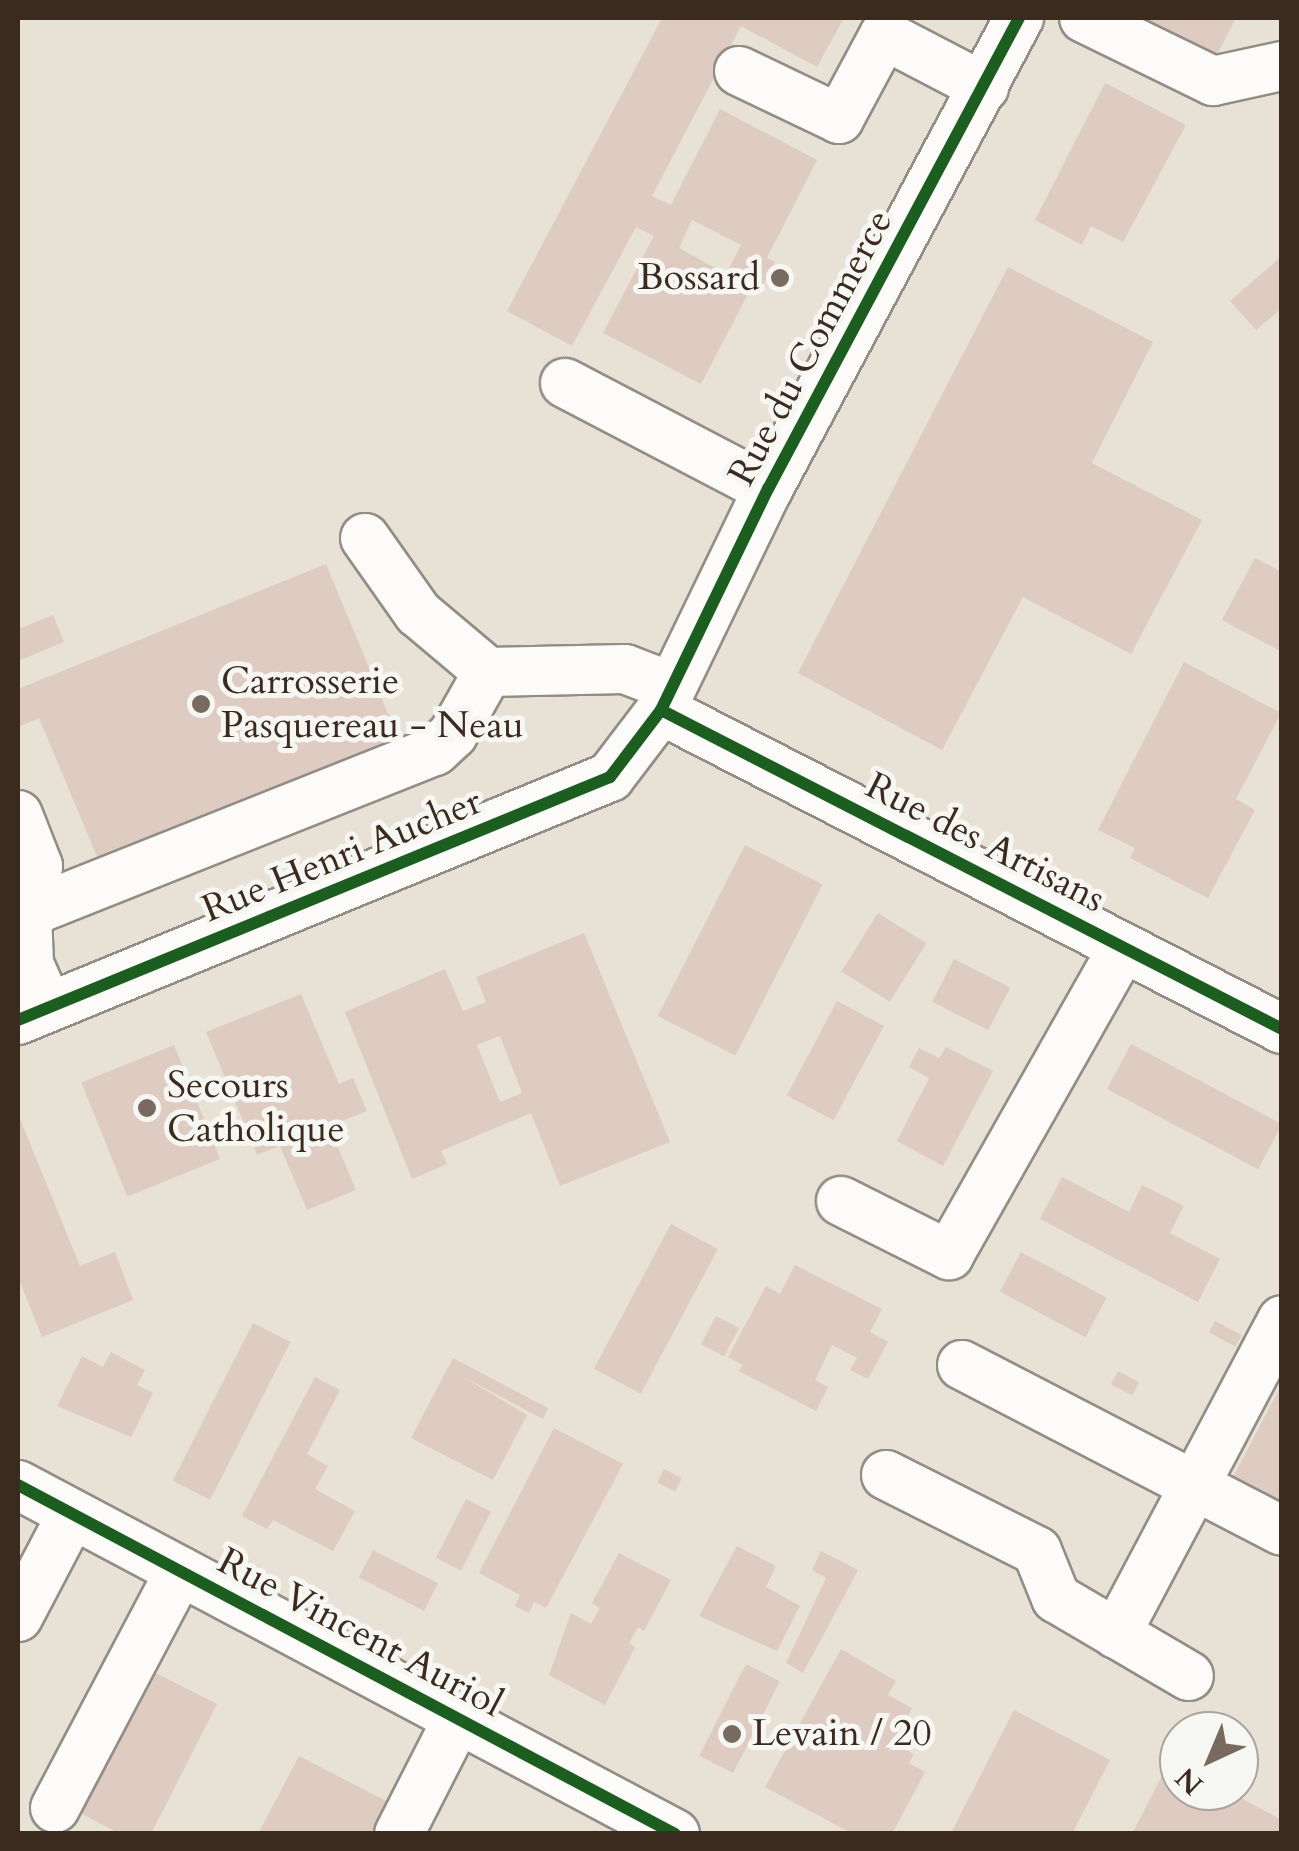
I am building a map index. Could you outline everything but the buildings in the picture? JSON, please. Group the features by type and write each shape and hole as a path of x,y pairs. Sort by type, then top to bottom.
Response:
{"street":[{"path":"1084,18 1213,81 1282,66"},
{"name":"Rue du Commerce","path":"667,698 768,489 984,87 1000,24"},
{"path":"739,71 838,120 884,35 984,87"},
{"path":"565,384 768,489"},
{"path":"27,913 436,751 453,734 488,672 418,613 366,538"},
{"name":"Rue des Artisans","path":"488,672 625,669 667,698 1124,948 1282,1029"},
{"name":"Rue Henri Aucher","path":"33,1014 610,777 667,698"},
{"path":"18,816 38,866 27,913 33,1014"},
{"path":"841,1201 949,1254 1124,948"},
{"path":"1116,1634 1282,1320"},
{"path":"962,1365 1282,1531"},
{"path":"886,1474 1037,1552 1056,1598 1188,1676"},
{"name":"Rue Vincent Auriol","path":"18,1485 675,1834"},
{"path":"18,1617 72,1514"},
{"path":"54,1808 180,1571"},
{"path":"399,1834 457,1720"}],"cycle path":[{"path":"18,1020 610,777 661,710 768,489 1019,18"},
{"path":"661,710 1282,1029"},
{"path":"18,1485 675,1834"}],"place":[{"name":"Bossard","path":"780,278"},
{"name":"Carrosserie Pasquereau - Neau","path":"201,704"},
{"name":"Secours Catholique","path":"147,1108"},
{"name":"Levain / 20","path":"732,1734"}]}
